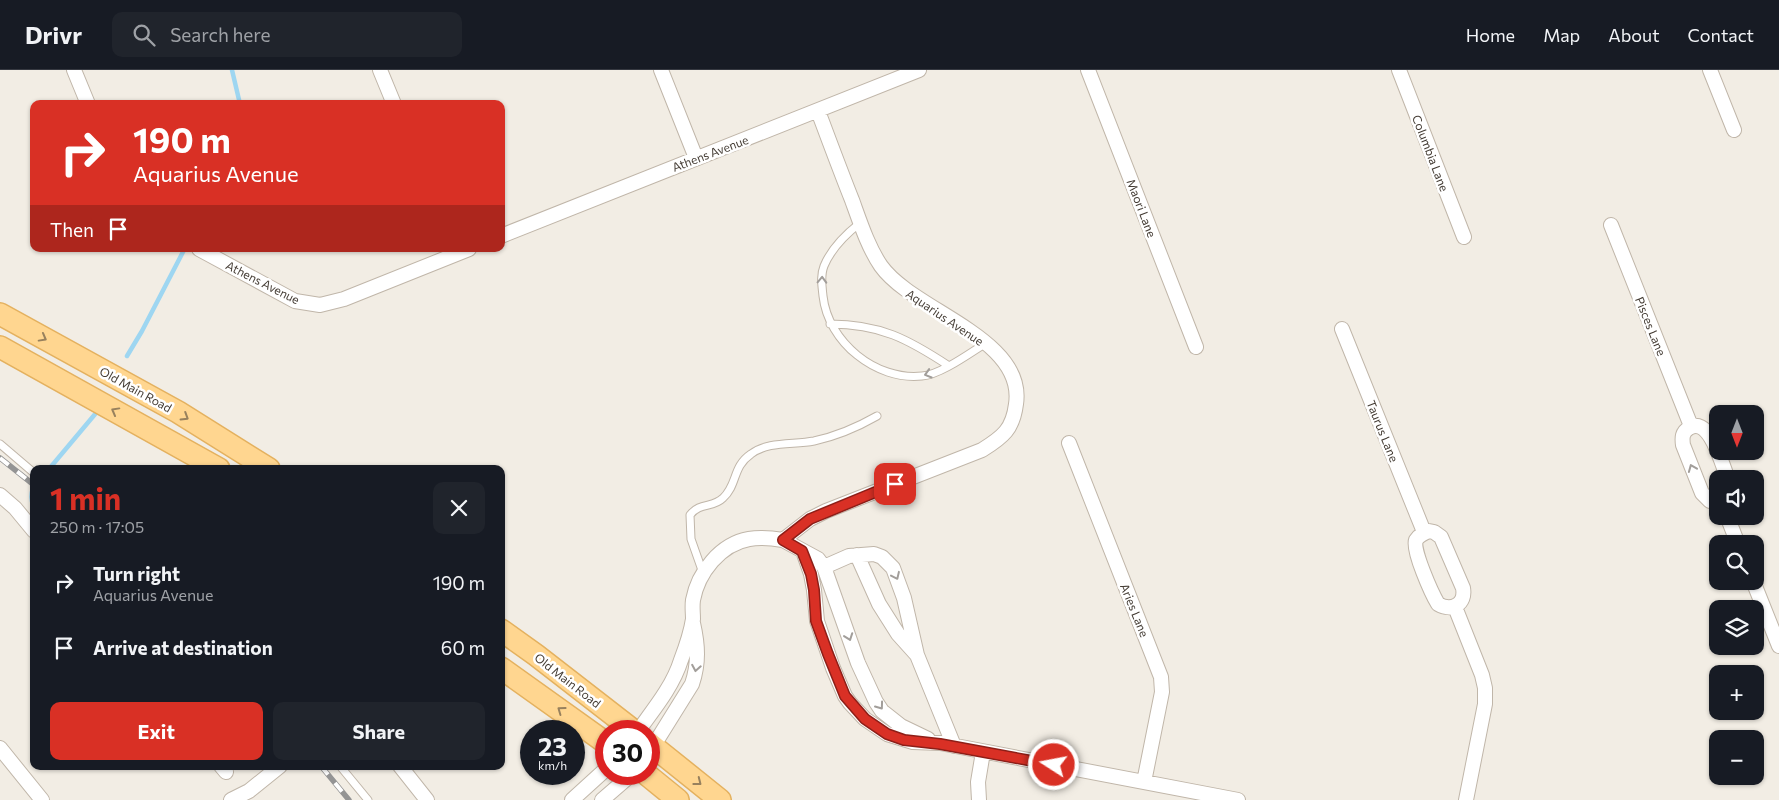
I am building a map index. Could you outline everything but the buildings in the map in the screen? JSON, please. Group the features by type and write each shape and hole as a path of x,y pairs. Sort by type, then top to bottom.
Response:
{"main road":[{"name":"Old Main Road","path":"0,314 178,412 263,465"},
{"path":"0,347 212,465"},
{"name":"Old Main Road","path":"505,633 620,720"},
{"path":"505,671 595,736"},
{"path":"660,755 720,800"},
{"path":"660,785 678,800"}],"street":[{"path":"74,70 86,100"},
{"path":"380,70 392,100"},
{"path":"661,70 696,158"},
{"name":"Athens Avenue","path":"505,234 919,70"},
{"name":"Maori Lane","path":"1088,70 1196,347"},
{"name":"Columbia Lane","path":"1399,70 1464,237"},
{"path":"1710,70 1734,130"},
{"name":"Aquarius Avenue","path":"783,540 810,519 826,511 982,450 1000,439 1008,429 1015,412 1017,399 1012,372 986,343 905,290 889,276 880,264 860,222 818,111"},
{"name":"Pisces Lane","path":"1611,225 1691,426"},
{"name":"Athens Avenue","path":"205,252 295,301 320,305 344,299 453,252"},
{"name":"Taurus Lane","path":"1342,329 1424,532"},
{"path":"1709,500 1702,493 1683,445 1683,434 1691,426 1700,426 1708,431 1724,470"},
{"name":"Aries Lane","path":"1069,443 1161,677 1162,692 1144,782"},
{"path":"0,495 15,508 30,526"},
{"path":"1424,532 1434,532 1441,537 1463,588 1463,597 1454,607 1449,608 1438,604 1426,576 1415,546 1416,540 1424,532"},
{"path":"645,720 676,673 692,620 693,601 703,573 716,557 731,545 755,538 783,540 818,559 824,567 858,663 882,711 901,726 940,744"},
{"path":"802,551 811,574 816,621 845,696 865,719 887,734 913,742 954,746 1238,800"},
{"path":"824,567 849,556 874,554 882,557 893,568 904,598 917,655 954,746"},
{"path":"857,555 879,604 898,634 917,655"},
{"path":"1757,590 1779,646"},
{"path":"1454,607 1482,675 1485,688 1485,704 1466,800"},
{"path":"660,733 692,684 695,674 698,649 692,620"},
{"path":"0,748 42,800"},
{"path":"979,800 978,782 983,752"},
{"path":"231,800 246,795 275,770"},
{"path":"403,770 427,800"},
{"path":"572,800 595,779"},
{"path":"602,800 619,785"}],"lane":[{"path":"860,222 845,235 832,252 824,266 821,280 824,306 830,324 840,339 851,350 869,363 890,373 912,377 925,376 948,366 986,343"},
{"path":"830,324 854,324 888,332 929,353 948,366"},
{"path":"703,573 691,539 690,515 695,508 718,502 723,498 731,488 740,463 752,453 770,446 838,436 877,416"},
{"path":"0,444 30,470"},
{"path":"343,770 368,800"}],"waterway":[{"path":"232,70 239,100"},
{"path":"127,356 183,252"},
{"path":"52,465 96,413"}],"railway":[{"path":"0,458 30,482"},
{"path":"324,770 349,800"}],"route":[{"path":"895,484 810,519 783,540 795,545 802,551 811,574 816,621 845,696 865,719 883,732 904,740 940,744 1054,765"}]}
